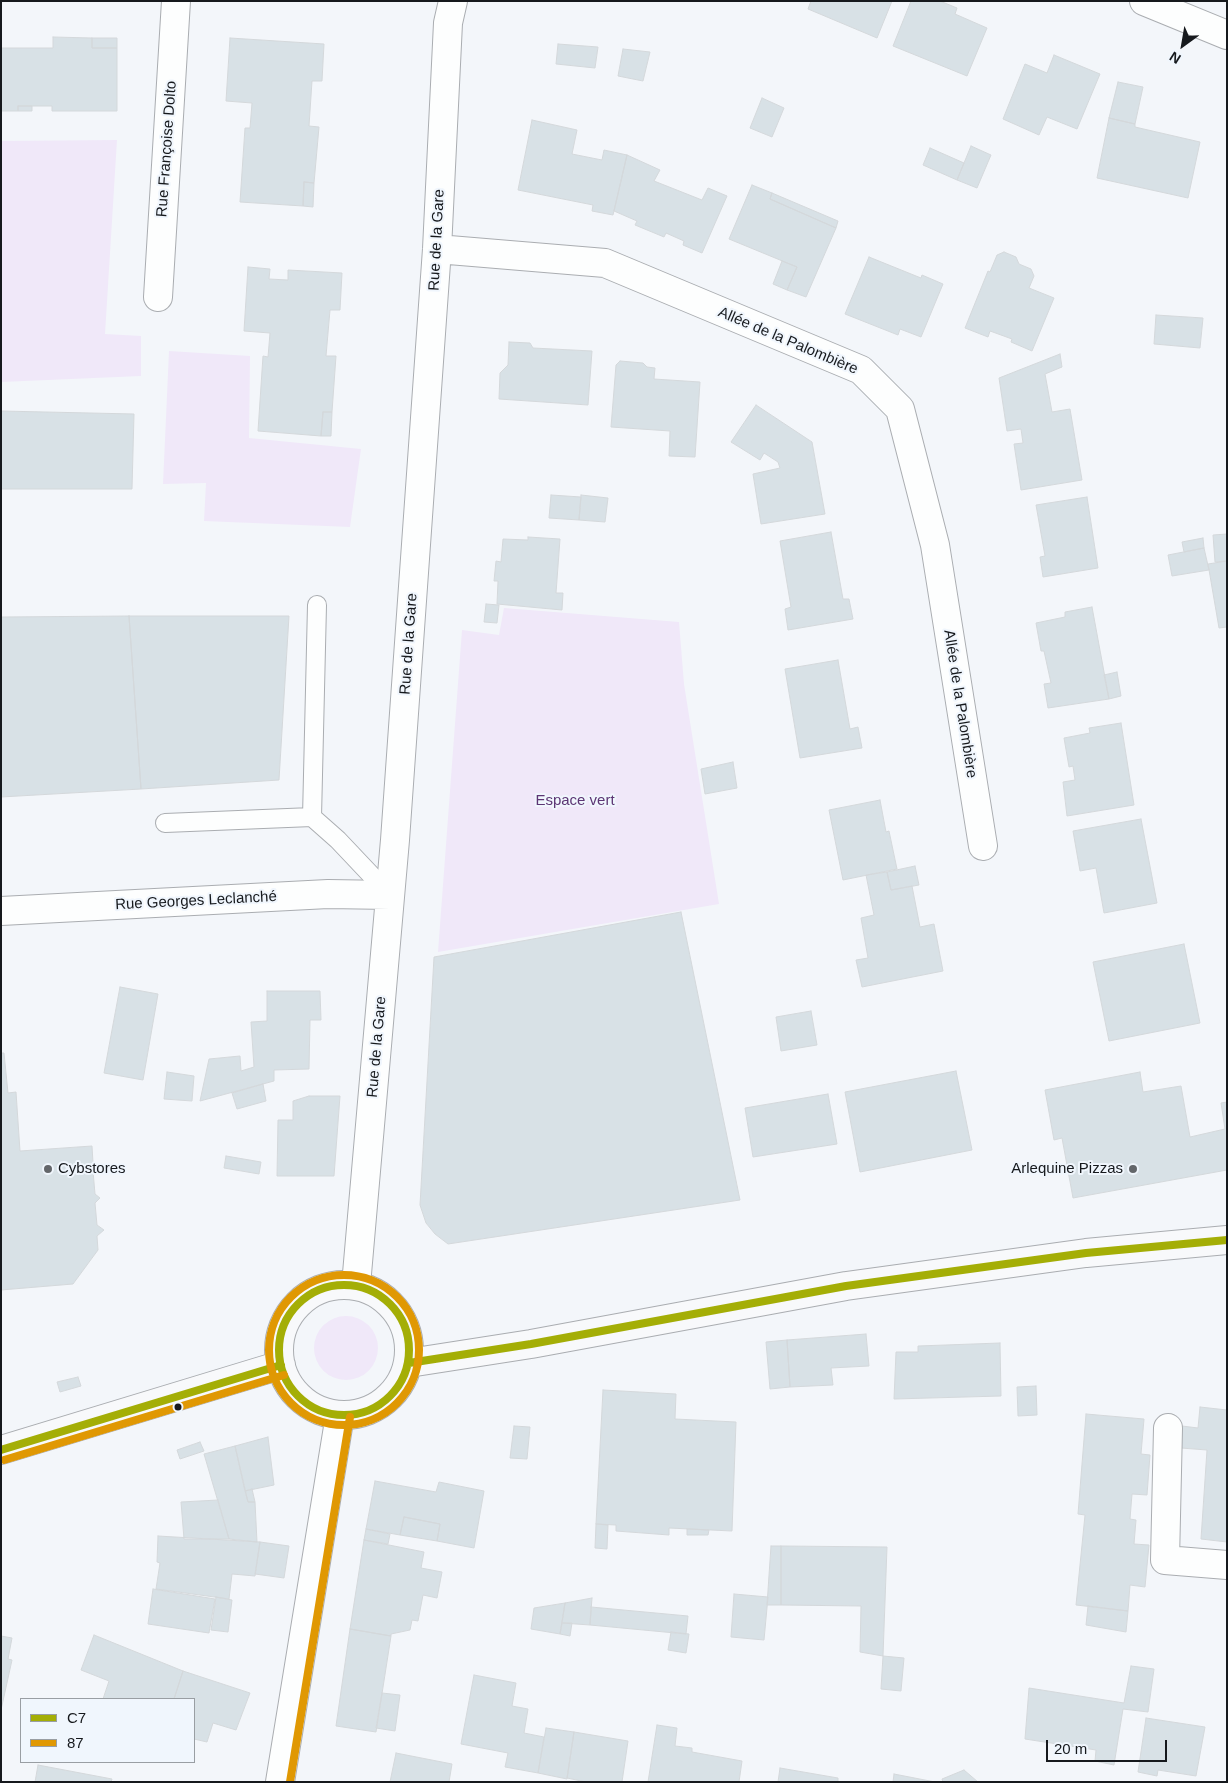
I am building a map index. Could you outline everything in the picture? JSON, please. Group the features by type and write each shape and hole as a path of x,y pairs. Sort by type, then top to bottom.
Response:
{"street":[{"name":"Rue Françoise Dolto","path":"158,297 176,1"},
{"name":"Rue de la Gare","path":"356,1285 390,895 437,249 448,23 453,1"},
{"path":"1144,1 1227,35"},
{"name":"Allée de la Palombière","path":"437,249 605,263 861,370 900,408 935,545 983,846"},
{"name":"Rue Georges Leclanché","path":"1,911 328,894 390,895"},
{"path":"409,1363 531,1344 846,1286 1086,1253 1227,1240"},
{"path":"337,1285 356,1285 375,1292 396,1310 404,1322 410,1342 409,1363 403,1380 392,1396 377,1407 359,1414 340,1416 320,1411 302,1400 289,1385 281,1366 279,1348 282,1329 290,1312 303,1299 319,1290 337,1285"},
{"path":"1,1450 281,1366"},
{"path":"280,1782 340,1416"},
{"path":"1168,1428 1165,1560 1227,1566"}],"lane":[{"path":"312,817 317,604"},
{"path":"166,823 312,817 338,840 390,895"}],"green space":[{"path":"117,140 105,334 141,336 141,376 1,382 1,141"},
{"path":"169,351 250,356 249,438 361,449 350,527 204,521 206,483 163,484"},
{"name":"Espace vert","path":"504,608 679,622 684,684 719,904 438,952 462,630 499,635"},
{"path":"346,1316 364,1322 372,1330 378,1348 372,1366 364,1374 346,1380 328,1374 320,1366 314,1348 320,1330 328,1322"}],"building":[{"path":"811,1 892,1 877,38 808,9"},
{"path":"911,1 940,1 957,8 955,14 987,28 967,76 893,46"},
{"path":"53,37 92,38 92,48 117,48 117,111 52,111 52,106 18,106 18,111 1,111 1,48 53,48"},
{"path":"92,38 117,38 117,48 92,48"},
{"path":"230,38 324,44 322,81 312,81 309,126 319,127 314,183 304,182 303,206 240,202 245,128 250,128 252,103 226,101"},
{"path":"558,44 598,47 595,68 556,64"},
{"path":"623,49 650,52 643,81 618,76"},
{"path":"1054,55 1100,74 1077,129 1047,117 1039,135 1003,119 1025,64 1047,73"},
{"path":"1118,82 1143,87 1135,124 1109,118"},
{"path":"762,98 784,108 772,137 750,128"},
{"path":"18,106 32,106 32,111 18,111"},
{"path":"1109,118 1135,124 1135,127 1200,142 1188,198 1097,178"},
{"path":"532,120 577,130 572,154 602,160 604,150 627,155 613,215 592,211 593,205 518,190"},
{"path":"971,146 991,155 977,188 957,180"},
{"path":"930,148 964,163 957,180 923,165"},
{"path":"627,155 660,170 654,181 702,200 708,188 727,196 702,253 683,245 684,241 666,233 664,237 635,225 637,221 614,211"},
{"path":"304,182 314,183 313,207 303,206"},
{"path":"752,185 772,193 770,199 836,228 806,297 787,290 797,267 729,239"},
{"path":"772,193 838,221 836,228 770,199"},
{"path":"1004,252 1016,257 1019,264 1031,269 1034,276 1029,288 1054,298 1032,351 1011,342 1012,339 990,331 988,337 965,328 988,271 990,272 997,255"},
{"path":"869,257 921,278 922,275 943,284 921,337 900,329 898,335 845,314"},
{"path":"782,261 797,267 787,290 773,284"},
{"path":"248,267 270,269 269,279 288,280 288,270 342,273 340,310 330,310 326,356 336,356 332,412 323,412 321,436 258,431 263,356 268,357 270,333 244,331"},
{"path":"1156,315 1203,318 1200,348 1154,344"},
{"path":"509,342 530,343 533,348 592,351 588,405 499,399 500,373 508,365"},
{"path":"1060,354 1062,367 1045,374 1052,412 1070,409 1082,480 1021,490 1014,444 1023,443 1021,429 1007,431 999,378"},
{"path":"620,361 643,363 647,367 655,368 654,379 700,382 695,457 669,456 670,431 611,427 616,365"},
{"path":"756,405 812,442 825,514 761,524 753,474 780,468 778,462 764,453 760,460 731,442"},
{"path":"1,411 134,414 132,489 1,489"},
{"path":"323,412 332,412 331,436 321,436"},
{"path":"551,495 581,497 579,520 549,518"},
{"path":"581,495 608,498 605,522 579,520"},
{"path":"1087,497 1098,568 1043,577 1040,557 1045,556 1036,505"},
{"path":"831,532 843,599 849,599 853,619 788,630 785,609 791,607 780,541"},
{"path":"1227,534 1227,561 1215,562 1213,535"},
{"path":"528,537 560,539 556,593 563,593 562,610 497,604 498,581 494,581 496,561 501,562 503,539 528,540"},
{"path":"1203,538 1204,548 1184,552 1182,542"},
{"path":"1204,548 1209,570 1172,576 1168,555"},
{"path":"1227,561 1227,627 1219,628 1208,564"},
{"path":"486,604 499,605 497,623 484,622"},
{"path":"1092,607 1109,699 1048,708 1044,684 1051,683 1044,651 1041,651 1036,623 1065,617 1065,612"},
{"path":"129,616 289,616 279,780 141,789"},
{"path":"129,616 141,789 1,797 1,617"},
{"path":"838,660 850,729 858,727 862,748 800,758 785,669"},
{"path":"1117,672 1121,696 1109,699 1104,675"},
{"path":"1121,723 1134,805 1067,816 1063,782 1075,780 1073,766 1069,767 1064,738 1090,733 1089,728"},
{"path":"733,762 737,788 705,794 701,769"},
{"path":"880,800 886,832 889,831 897,869 843,880 829,810"},
{"path":"1141,819 1157,903 1104,913 1096,868 1080,871 1073,831"},
{"path":"915,866 919,885 891,890 887,872"},
{"path":"887,872 891,890 912,886 920,927 934,924 943,971 862,987 856,960 868,958 861,918 874,915 866,875"},
{"path":"681,912 740,1200 448,1244 435,1234 426,1223 420,1205 434,957"},
{"path":"1184,944 1200,1023 1109,1041 1093,962"},
{"path":"120,987 158,994 143,1080 104,1073"},
{"path":"267,991 320,991 321,1020 310,1020 309,1069 274,1070 274,1081 200,1101 209,1059 240,1056 241,1071 254,1067 251,1022 267,1021"},
{"path":"811,1011 817,1045 781,1051 776,1017"},
{"name":"Cybstores","path":"1,1053 4,1053 8,1093 16,1092 20,1151 92,1146 93,1163 98,1167 93,1171 95,1194 100,1198 95,1203 97,1225 104,1230 97,1236 98,1250 73,1284 1,1290"},
{"path":"956,1071 972,1150 860,1172 845,1092"},
{"path":"167,1072 194,1076 192,1101 164,1099"},
{"path":"1140,1072 1143,1092 1181,1086 1190,1137 1225,1129 1221,1103 1227,1102 1227,1170 1073,1198 1062,1138 1054,1140 1045,1090"},
{"path":"263,1084 266,1101 237,1109 232,1093"},
{"path":"828,1094 837,1144 753,1157 745,1108"},
{"path":"309,1096 340,1096 334,1176 277,1176 278,1120 293,1120 293,1101"},
{"path":"226,1156 261,1162 259,1174 224,1168"},
{"path":"866,1334 869,1366 831,1368 833,1385 790,1387 787,1340"},
{"path":"787,1340 790,1387 770,1389 766,1342"},
{"path":"1000,1343 1001,1396 894,1399 896,1352 918,1352 918,1346"},
{"path":"78,1377 81,1386 60,1392 57,1382"},
{"path":"1036,1386 1037,1415 1018,1416 1017,1387"},
{"path":"603,1390 676,1394 675,1419 736,1422 732,1531 669,1528 669,1535 616,1531 616,1525 596,1524"},
{"path":"1200,1407 1227,1410 1227,1542 1201,1539 1207,1450 1181,1448 1182,1426 1198,1428"},
{"path":"1086,1414 1144,1419 1141,1454 1150,1455 1147,1495 1132,1494 1130,1519 1136,1520 1134,1544 1149,1545 1145,1587 1130,1585 1128,1611 1076,1605 1085,1515 1078,1514"},
{"path":"514,1426 530,1427 527,1459 510,1458"},
{"path":"268,1437 274,1485 245,1491 235,1446"},
{"path":"200,1442 204,1451 180,1459 177,1450"},
{"path":"235,1446 248,1502 255,1502 257,1542 229,1539 204,1454"},
{"path":"375,1481 436,1492 439,1482 484,1491 474,1548 437,1541 440,1524 404,1517 400,1535 366,1529"},
{"path":"252,1489 255,1502 248,1502 245,1491"},
{"path":"218,1500 229,1539 184,1539 181,1502"},
{"path":"404,1517 440,1524 437,1541 400,1535"},
{"path":"596,1524 608,1525 607,1549 595,1548"},
{"path":"366,1529 390,1534 388,1544 364,1540"},
{"path":"687,1529 709,1530 708,1535 687,1535"},
{"path":"158,1536 260,1542 255,1576 232,1574 229,1599 156,1589 160,1563 157,1562"},
{"path":"364,1540 424,1552 421,1568 442,1572 437,1598 423,1595 418,1621 412,1620 410,1630 391,1634 391,1636 350,1629"},
{"path":"260,1542 289,1546 284,1578 255,1574"},
{"path":"771,1546 781,1546 781,1605 767,1605"},
{"path":"781,1546 887,1547 883,1656 860,1652 861,1606 781,1605"},
{"path":"153,1589 215,1599 209,1633 148,1624"},
{"path":"734,1594 768,1597 764,1640 731,1637"},
{"path":"216,1597 232,1600 228,1632 211,1630"},
{"path":"592,1598 590,1625 562,1623 565,1603"},
{"path":"565,1603 560,1634 531,1629 534,1608"},
{"path":"1088,1606 1128,1611 1126,1632 1086,1625"},
{"path":"591,1607 688,1616 686,1634 590,1625"},
{"path":"562,1623 572,1623 570,1636 560,1634"},
{"path":"350,1629 391,1636 376,1732 336,1726"},
{"path":"671,1632 689,1634 686,1653 668,1650"},
{"path":"94,1635 183,1671 174,1698 103,1698 109,1681 81,1670"},
{"path":"1,1636 12,1638 8,1659 12,1660 1,1710"},
{"path":"883,1656 904,1658 901,1691 881,1689"},
{"path":"1131,1666 1154,1669 1148,1712 1123,1709 1114,1765 1095,1761 1096,1750 1025,1739 1029,1688 1124,1703"},
{"path":"183,1671 250,1693 236,1730 213,1723 207,1742 195,1739 195,1698 174,1698"},
{"path":"474,1675 516,1683 512,1706 528,1709 524,1733 544,1737 538,1773 505,1767 508,1753 461,1744"},
{"path":"382,1693 400,1695 395,1731 376,1728"},
{"path":"1146,1718 1205,1727 1196,1776 1158,1770 1157,1776 1138,1772"},
{"path":"657,1725 677,1728 675,1746 692,1748 692,1752 742,1761 739,1782 648,1782"},
{"path":"546,1728 574,1732 567,1779 538,1773"},
{"path":"574,1732 628,1741 622,1782 586,1782 567,1778"},
{"path":"396,1753 452,1764 449,1782 390,1782"},
{"path":"38,1765 112,1779 111,1782 35,1782"},
{"path":"780,1768 838,1778 838,1782 778,1782"},
{"path":"964,1770 978,1782 943,1782 942,1779"},
{"path":"894,1774 935,1782 893,1782"}],"transit line":[{"name":"C7","path":"409,1363 531,1344 846,1286 1086,1253 1227,1240"},
{"name":"87","path":"344,1275 359,1276 373,1281 386,1287 397,1297 407,1308 413,1321 418,1335 419,1350 418,1365 413,1379 407,1392 397,1403 386,1413 373,1419 359,1424 344,1425 329,1424 315,1419 302,1413 291,1403 281,1392 275,1379 270,1365 269,1350 270,1335 275,1321 281,1308 291,1297 302,1287 315,1281 329,1276 344,1275"},
{"name":"C7","path":"344,1285 357,1286 369,1290 390,1304 404,1325 408,1337 409,1350 408,1363 404,1375 390,1396 369,1410 357,1414 344,1415 331,1414 319,1410 298,1396 284,1375 280,1363 279,1350 280,1337 284,1325 298,1304 319,1290 331,1286 344,1285"},
{"name":"C7","path":"1,1450 281,1365"},
{"name":"87","path":"4,1460 284,1375"},
{"name":"87","path":"290,1782 350,1417"}],"place":[{"name":"Cybstores","path":"48,1169"},
{"name":"Arlequine Pizzas","path":"1133,1169"}]}
